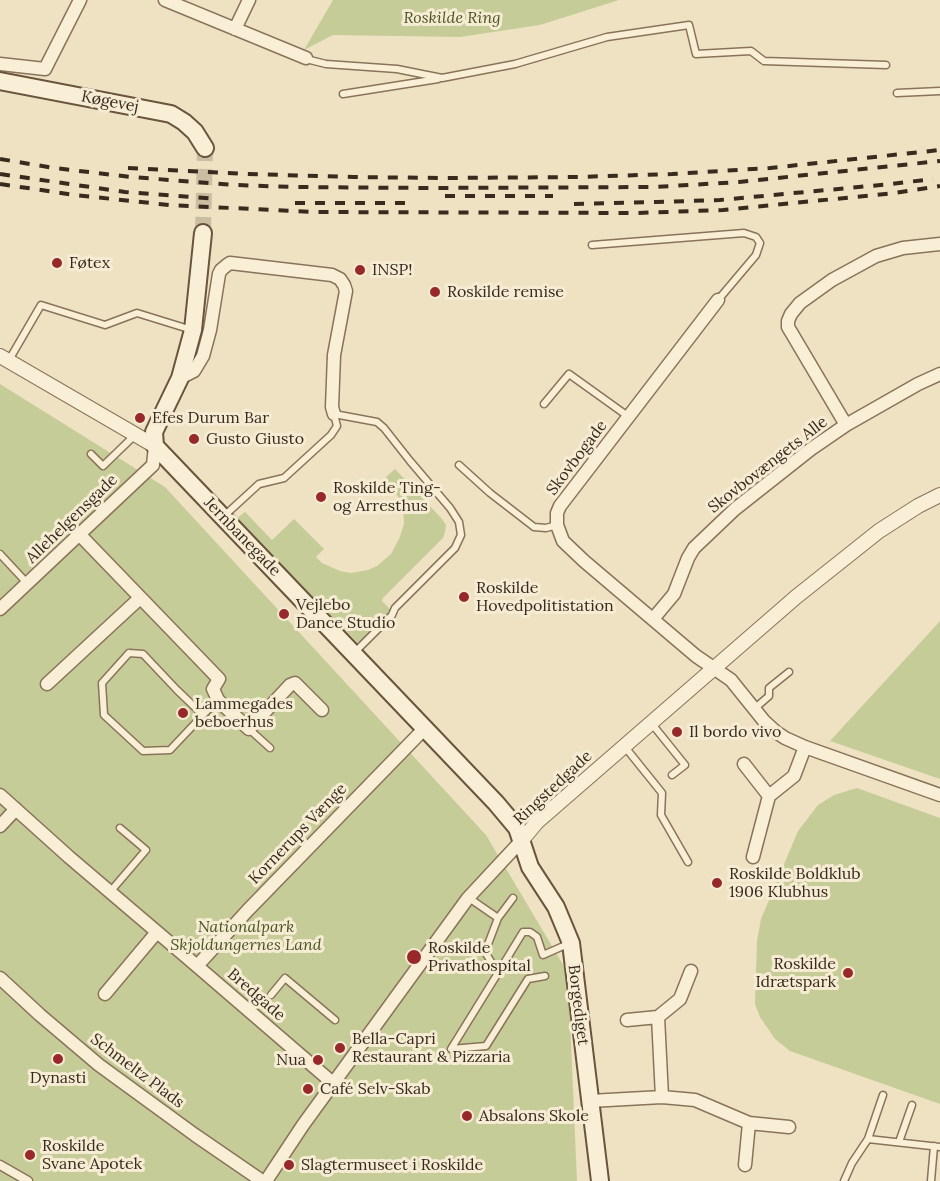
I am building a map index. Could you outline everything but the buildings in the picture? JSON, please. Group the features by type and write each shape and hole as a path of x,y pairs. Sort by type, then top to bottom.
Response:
{"main road":[{"name":"Køgevej","path":"0,81 171,114 195,132 205,148"},
{"path":"155,446 154,432 180,378 193,330 203,232"},
{"name":"Jernbanegade","path":"155,446 510,819 522,840"},
{"name":"Borgediget","path":"522,840 530,867 556,907 571,943 600,1181"}],"street":[{"path":"0,64 45,69 80,0"},
{"path":"165,0 306,58"},
{"path":"235,29 249,0"},
{"path":"846,425 788,327 791,314 800,303 832,280 876,256 903,248 940,244"},
{"path":"180,378 194,371 203,357 219,274 227,265 230,263 332,275 340,279 346,291 334,355 332,407 334,414"},
{"name":"Skovbogade","path":"557,525 557,513 560,506 718,300"},
{"name":"Jernbanegade","path":"4,358 155,446"},
{"name":"Skovbovængets Alle","path":"653,619 674,594 688,558 694,549 735,509 811,449 846,425 940,374"},
{"name":"Allehelgensgade","path":"0,609 153,465 155,446"},
{"name":"Ringstedgade","path":"264,1181 468,898 537,822 796,597 877,532 940,495"},
{"path":"557,525 563,541 574,552 696,656 731,680 764,721 776,732 805,747 940,795"},
{"path":"79,534 219,679 213,689 218,700 249,729 290,685 295,683 322,710"},
{"path":"47,684 140,598"},
{"name":"Kornerups Vænge","path":"197,966 248,910 425,728"},
{"path":"753,857 769,796 794,776 805,747"},
{"path":"744,764 769,796"},
{"name":"Bredgade","path":"0,795 197,966 257,1012 334,1084"},
{"path":"0,826 16,809"},
{"path":"105,994 157,932"},
{"path":"627,1020 658,1017 680,999 691,971"},
{"name":"Schmeltz Plads","path":"0,978 99,1065 195,1135 264,1181"},
{"path":"658,1017 662,1097"},
{"path":"590,1101 662,1097 695,1100 749,1123 789,1127"},
{"path":"745,1166 749,1123"},
{"path":"0,1165 28,1181"}],"lane":[{"path":"344,94 515,64 607,37 689,26 696,54 751,51 764,61 886,65"},
{"path":"306,58 326,64 397,69 442,78"},
{"path":"897,93 940,91"},
{"path":"592,245 744,233 758,238 760,243 756,255 718,300"},
{"path":"4,358 41,305 105,325 137,313 193,330"},
{"path":"544,404 569,374 628,417"},
{"path":"223,517 259,484 284,478 332,435 337,426 334,414 376,422 384,428 450,508 459,522 461,535 455,548 354,653"},
{"path":"91,454 103,466 135,434"},
{"path":"459,465 502,503 534,527 546,528 557,525"},
{"path":"0,554 28,584"},
{"path":"203,715 143,654 129,653 102,683 104,715 143,751 170,750 218,700"},
{"path":"754,709 769,696 769,688 789,672"},
{"path":"651,723 685,765 672,775"},
{"path":"249,729 270,748"},
{"path":"624,747 662,793 661,815 688,862"},
{"path":"110,892 146,850 120,828"},
{"path":"468,898 498,918"},
{"path":"498,973 485,952 498,918 513,898"},
{"path":"545,976 528,979 486,1046 451,1049 523,932 530,932 537,937 543,955 571,943"},
{"path":"271,995 285,978 335,1020"},
{"path":"844,1181 852,1163 868,1139 883,1095"},
{"path":"899,1142 912,1105"},
{"path":"868,1139 937,1146 931,1181"}],"green space":[{"name":"Roskilde Ring","path":"333,0 619,0 540,25 460,37 333,35 304,50"},
{"name":"Nationalpark Skjoldungernes Land","path":"0,384 165,487 486,835 568,973 577,1181 0,1181"},
{"path":"395,469 442,519 446,525 445,532 443,538 383,598 382,601 390,612 360,642 357,642 236,519 245,512 272,540 294,519 324,549 316,557 322,563 351,573 368,570 377,566 391,554 404,524 403,508 399,498 385,478"},
{"path":"940,621 940,779 830,741 930,632"},
{"name":"Roskilde Idrætspark","path":"857,788 940,818 940,1104 790,1051 775,1039 760,1017 755,1004 757,941 761,919 798,831 818,805 834,795"}],"tunnel":[{"path":"203,233 205,148"}],"railway":[{"path":"128,168 353,177 578,177 770,168 940,150"},
{"path":"0,159 131,177 235,185 428,188 655,187 739,182 940,161"},
{"path":"0,174 125,192 217,199"},
{"path":"574,204 720,200 933,179"},
{"path":"0,184 169,205 314,212 637,213 723,210 895,193 940,186"},
{"path":"445,196 553,196"},
{"path":"295,203 409,203"}],"place":[{"name":"Føtex","path":"57,263"},
{"name":"INSP!","path":"360,270"},
{"name":"Roskilde remise","path":"435,292"},
{"name":"Efes Durum Bar","path":"140,418"},
{"name":"Gusto Giusto","path":"194,439"},
{"name":"Roskilde Ting- og Arresthus","path":"321,497"},
{"name":"Roskilde Hovedpolitistation","path":"464,597"},
{"name":"Vejlebo Dance Studio","path":"284,614"},
{"name":"Lammegades beboerhus","path":"183,713"},
{"name":"Il bordo vivo","path":"677,732"},
{"name":"Roskilde Boldklub 1906 Klubhus","path":"717,883"},
{"name":"Roskilde Privathospital","path":"414,957"},
{"name":"Roskilde Idrætspark","path":"848,973"},
{"name":"Bella-Capri Restaurant & Pizzaria","path":"340,1048"},
{"name":"Dynasti","path":"58,1059"},
{"name":"Nua","path":"318,1060"},
{"name":"Café Selv-Skab","path":"308,1089"},
{"name":"Absalons Skole","path":"467,1116"},
{"name":"Roskilde Svane Apotek","path":"30,1155"},
{"name":"Slagtermuseet i Roskilde","path":"289,1165"}]}
